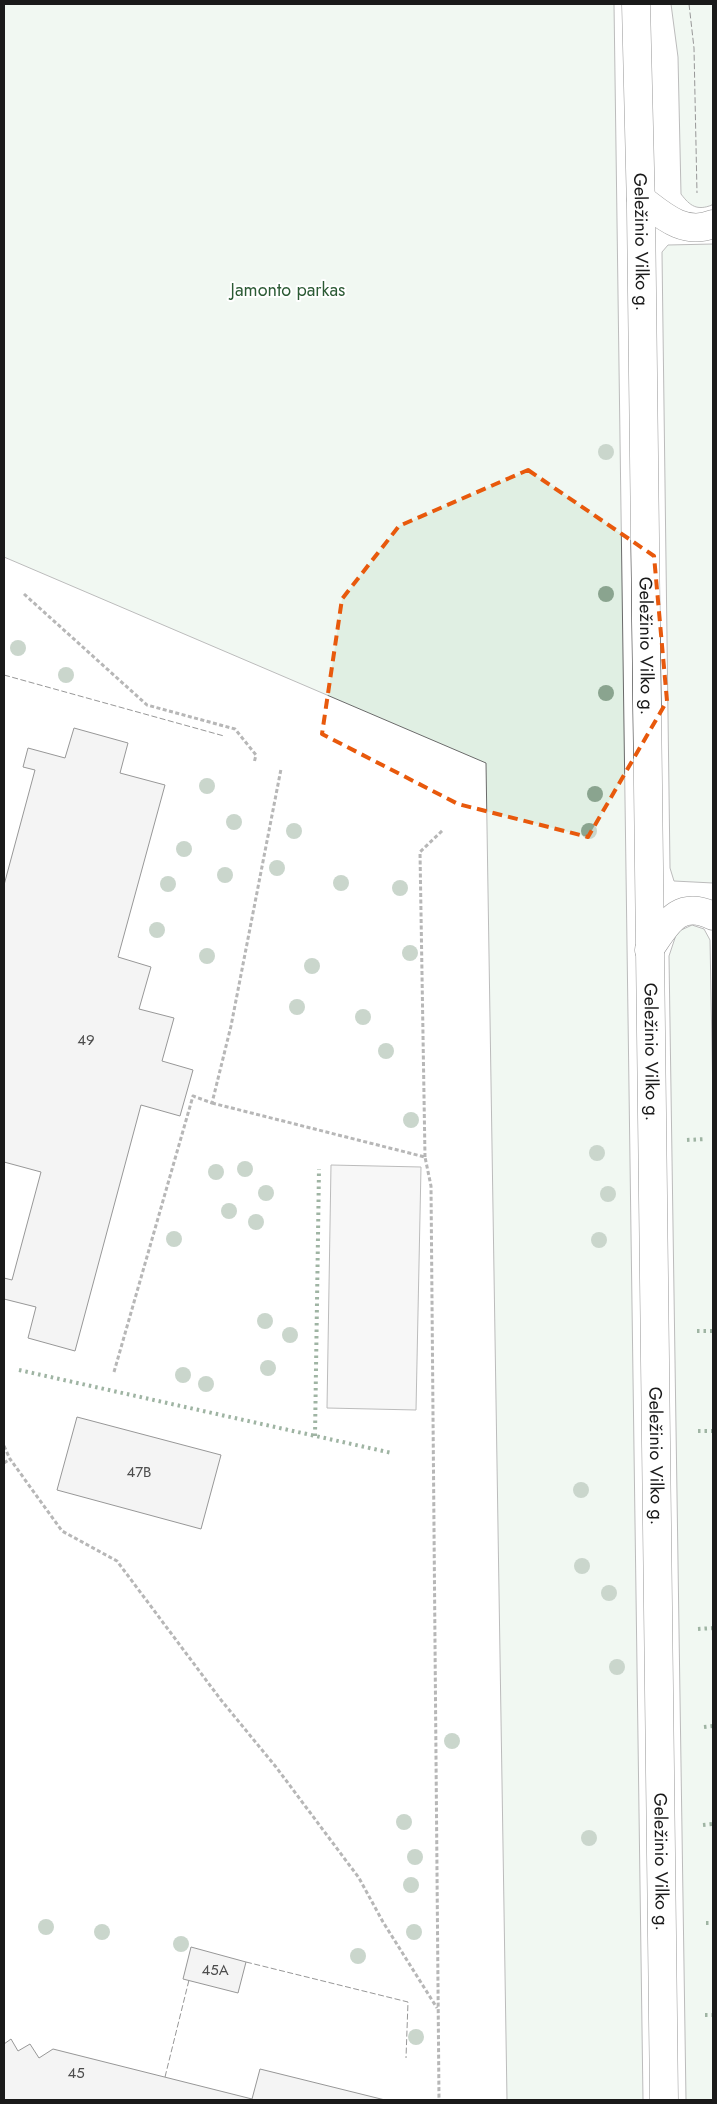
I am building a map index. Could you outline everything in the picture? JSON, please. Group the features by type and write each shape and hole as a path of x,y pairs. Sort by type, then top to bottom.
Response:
{"highway":[{"name":"Geležinio Vilko g.","path":"636,4 641,198 664,2100"},
{"path":"641,198 671,222 694,227 713,224"},
{"path":"649,950 673,916 691,909 713,916"}],"path":[{"path":"24,594 148,705 235,729 256,755 254,763"},
{"path":"212,1103 231,1026 281,770"},
{"path":"439,2100 431,1186 425,1157 420,852 443,830"},
{"path":"114,1372 193,1096 212,1103 425,1157"},
{"path":"4,1446 10,1458 62,1531 117,1561 221,1700 276,1767 359,1878 383,1922 437,2009"},
{"path":"4,1463 10,1458"}],"highlighted area":[{"path":"528,470 654,556 667,701 588,837 458,804 322,734 342,599 399,526"}],"green space":[{"name":"Jamonto parkas","path":"4,4 614,4 643,2100 507,2100 486,763 4,557"},
{"path":"671,4 713,4 713,202 712,205 702,208 688,202 681,194 678,57"},
{"path":"713,244 713,883 674,881 670,868 662,252 668,245"},
{"path":"692,925 704,929 710,940 713,1102 713,2100 686,2100 669,956 677,932"}],"shaded area":[{"path":"331,1165 421,1167 416,1410 327,1408"}],"building":[{"path":"74,728 128,743 120,773 165,785 118,957 151,967 139,1009 174,1018 162,1061 193,1070 180,1116 141,1105 75,1351 28,1338 36,1307 4,1299 4,1278 12,1280 41,1172 4,1162 4,885 35,770 23,767 28,748 65,758"},
{"path":"77,1417 221,1455 201,1529 57,1490"},
{"path":"191,1947 246,1962 238,1993 183,1979"},
{"path":"11,2039 18,2051 30,2044 39,2058 53,2049 252,2099 260,2069 385,2100 4,2100 4,2044"}],"hedge":[{"path":"687,1140 705,1139"},
{"path":"315,1436 319,1169"},
{"path":"697,1331 713,1331"},
{"path":"19,1370 392,1453"},
{"path":"698,1431 713,1431"},
{"path":"698,1629 713,1628"},
{"path":"704,1727 713,1726"},
{"path":"703,1825 713,1824"},
{"path":"706,1923 713,1923"},
{"path":"705,2015 713,2015"}],"fence":[{"path":"689,4 694,48 697,193"},
{"path":"4,675 224,736"},
{"path":"246,1962 408,2002 406,2058"},
{"path":"165,2077 189,1980"}]}
